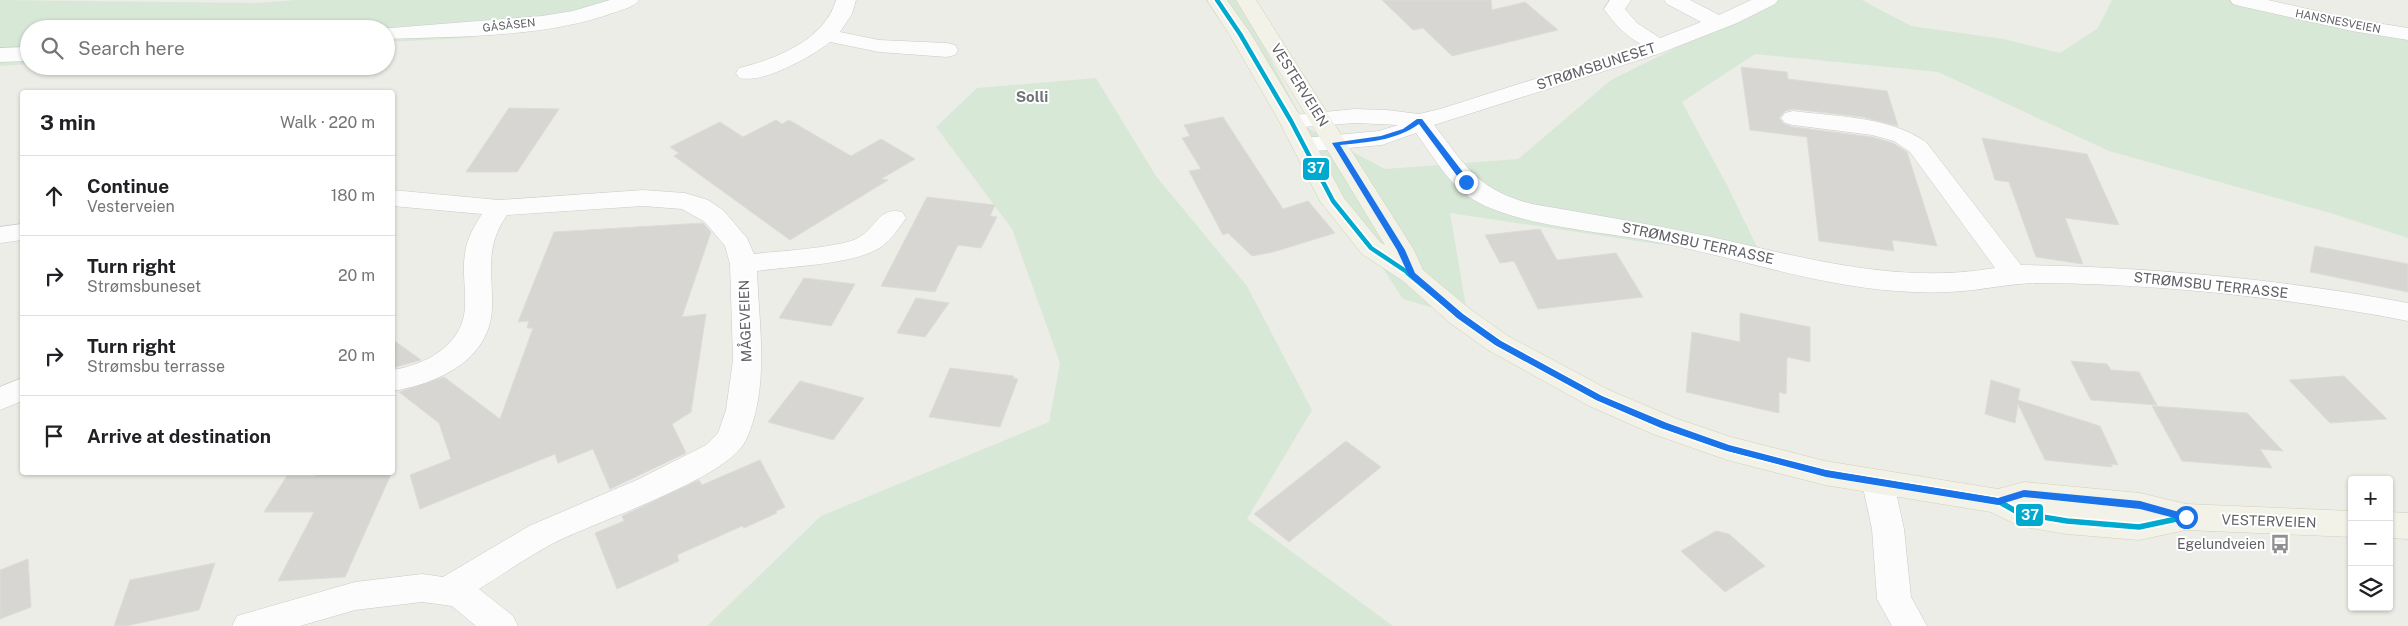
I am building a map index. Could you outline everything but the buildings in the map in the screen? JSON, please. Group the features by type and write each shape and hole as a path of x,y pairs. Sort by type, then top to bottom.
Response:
{"main road":[{"name":"VESTERVEIEN","path":"1218,0 1291,120 1333,201 1371,248 1412,274 1460,316 1498,343 1599,398 1664,426 1727,448 1826,473 1878,483 1998,501 2019,513 2067,521 2139,527 2186,517 2348,524"},
{"name":"VESTERVEIEN","path":"1246,0 1322,119 1401,250 1412,274"},
{"path":"2393,525 2408,526"}],"street":[{"name":"GÅSÅSEN","path":"395,32 528,23 587,14 629,0"},
{"path":"747,73 759,71 779,62 826,35 842,14 846,0"},
{"path":"1621,0 1614,9 1629,28 1658,46"},
{"path":"1674,0 1716,22"},
{"name":"STRØMSBUNESET","path":"1291,120 1377,116 1419,121 1446,115 1658,46 1716,22 1737,16 1768,0"},
{"name":"HANSNESVEIEN","path":"2240,0 2405,34"},
{"path":"826,35 879,46 947,50"},
{"path":"0,55 20,54"},
{"path":"1793,118 1874,128 1902,136 1918,147 2013,274"},
{"name":"STRØMSBUNESET","path":"1304,145 1382,138 1406,130 1419,121"},
{"name":"STRØMSBU TERRASSE","path":"1419,121 1466,182 1482,194 1505,205 1531,212 1654,233 1852,277 1934,284 1973,281 2013,274 2104,274 2329,297 2408,312"},
{"name":"MÅGEVEIEN","path":"395,198 499,208 643,198 685,201 699,206 714,216 738,244 743,264 747,360 741,410 731,438 717,453 650,488 540,535 454,587 450,592"},
{"path":"395,379 418,375 444,364 458,353 472,335 478,316 477,253 484,230 499,208"},
{"path":"743,264 851,250 867,246 878,238 893,218"},
{"path":"0,235 20,232"},
{"path":"0,399 20,390"},
{"path":"1878,483 1888,529 1894,599 1910,626"},
{"path":"249,626 354,596 422,588 460,593 501,626"}],"green space":[{"path":"0,0 258,3 295,0 630,0 604,14 467,38 395,42 395,20 20,20 20,65 0,66"},
{"path":"1213,0 1245,0 1258,35 1306,127 1385,169 1518,159 1611,80 1772,0 1862,0 1911,26 2004,39 2060,53 2098,28 2112,0 2244,0 2408,28 2408,238 2330,213 2109,151 1938,72 1755,54 1682,102 1727,185 1758,249 1657,244 1450,213 1468,318 1403,299 1258,78"},
{"path":"1096,78 1156,176 1247,286 1312,410 1247,519 1393,626 707,626 821,516 1049,422 1060,363 1012,229 936,127 977,88"}],"transit line":[{"name":"37","path":"1217,0 1240,34 1291,121 1333,201 1371,248 1412,275 1460,316 1498,343 1599,398 1664,426 1727,448 1825,473 1998,501 2019,513 2067,521 2139,527 2186,517"}],"place":[{"name":"Egelundveien","path":"2280,544"}],"district":[{"name":"Solli","path":"1032,97"}],"route":[{"path":"1466,182 1419,121 1406,130 1382,138 1336,143 1401,250 1412,274 1422,284 1460,316 1498,343 1599,398 1664,426 1727,448 1826,473 1878,483 1998,501 2024,494 2140,505 2186,517"}]}
